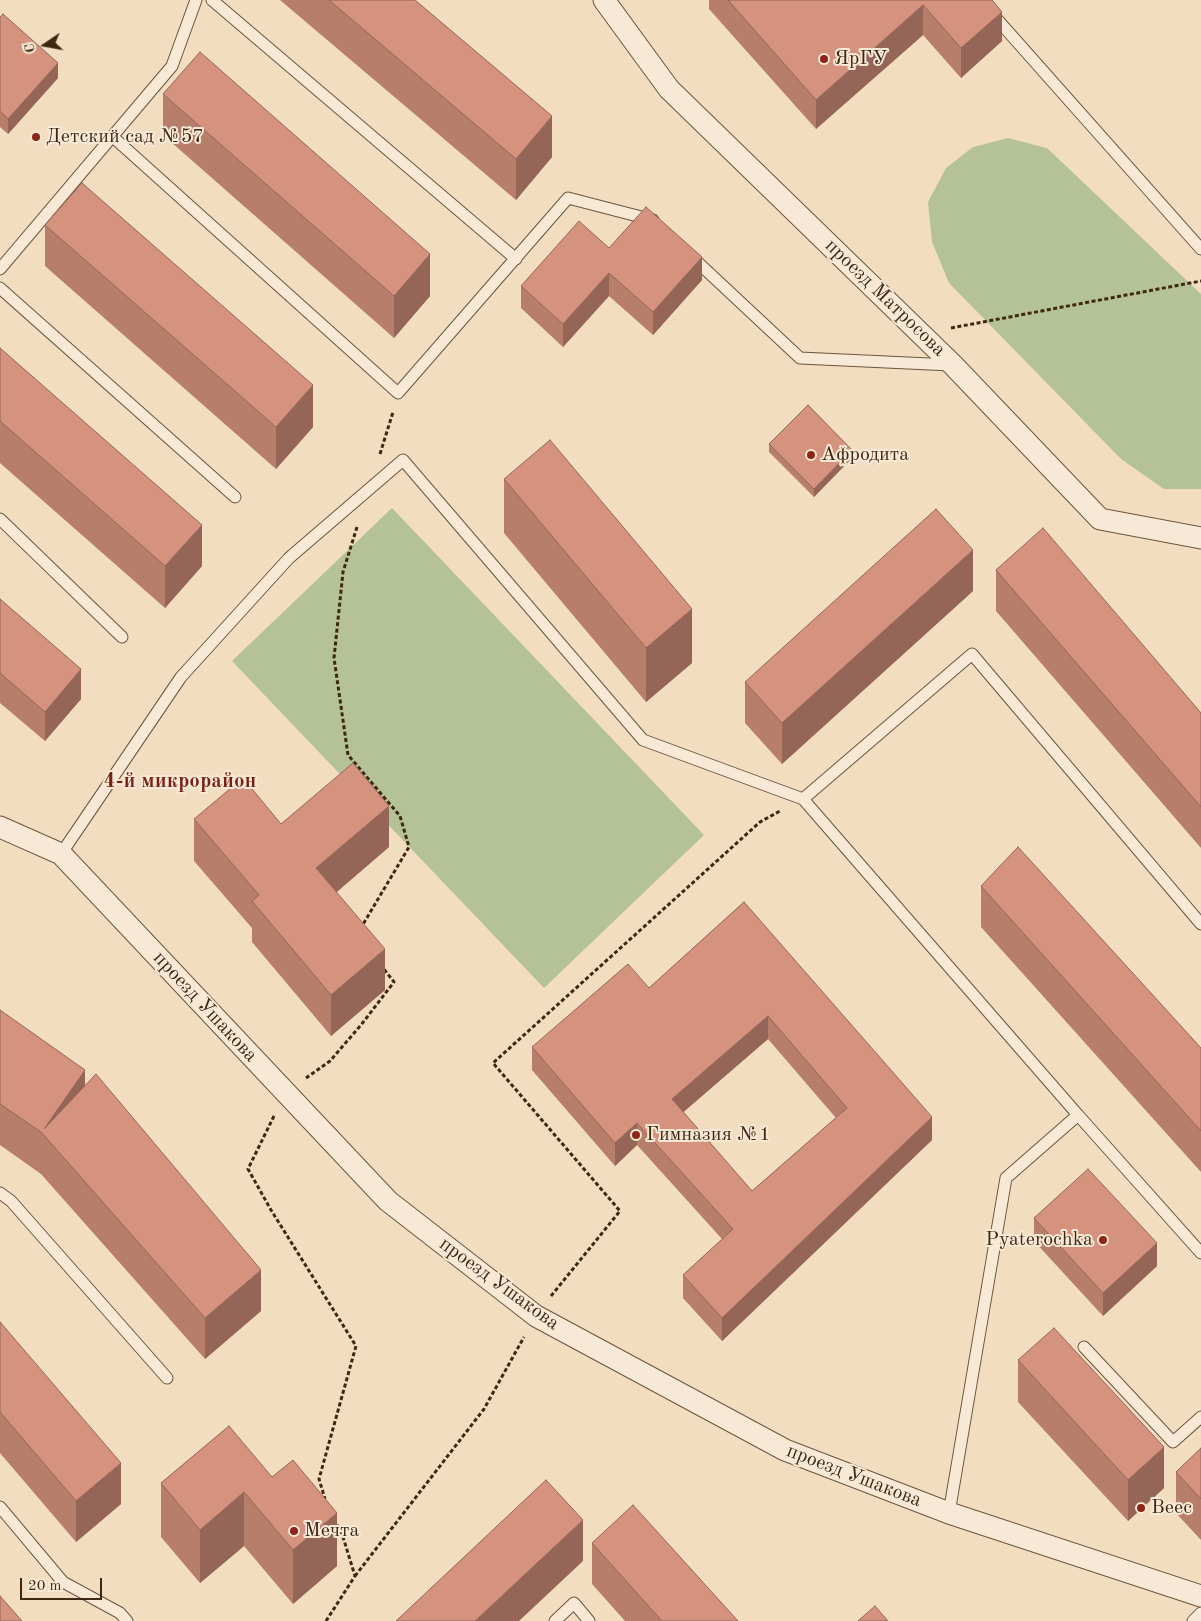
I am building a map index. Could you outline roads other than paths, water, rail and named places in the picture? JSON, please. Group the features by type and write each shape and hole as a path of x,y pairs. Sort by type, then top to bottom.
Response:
{"street":[{"name":"проезд Матросова","path":"604,0 669,89 921,333 1100,519 1201,538"},
{"name":"проезд Ушакова","path":"0,827 61,854 388,1201 536,1316 785,1450 949,1513 1201,1596"}],"lane":[{"path":"0,269 172,66 196,0"},
{"path":"212,0 516,259"},
{"path":"980,0 1201,249"},
{"path":"112,137 398,394 568,198 652,218 659,225"},
{"path":"687,252 800,358 953,365"},
{"path":"0,288 235,497"},
{"path":"61,854 181,677 289,558 402,460 643,740 803,799 1078,1115 1201,1253"},
{"path":"0,518 122,637"},
{"path":"803,799 972,654 1201,924"},
{"path":"949,1513 1006,1178 1078,1115"},
{"path":"0,1193 11,1201 167,1378"},
{"path":"1084,1347 1173,1442 1201,1417"},
{"path":"0,1507 63,1582 120,1613 127,1621"},
{"path":"555,1621 574,1603 589,1621"},
{"path":"1193,1621 1201,1613"}],"place":[{"name":"ЯрГУ","path":"824,59"},
{"name":"Детский сад №57","path":"36,137"},
{"name":"Афродита","path":"811,455"},
{"name":"Гимназия №1","path":"636,1135"},
{"name":"Pyaterochka","path":"1103,1240"},
{"name":"Веес","path":"1141,1508"},
{"name":"Мечта","path":"294,1531"}],"district":[{"name":"4-й микрорайон","path":"180,781"}]}
